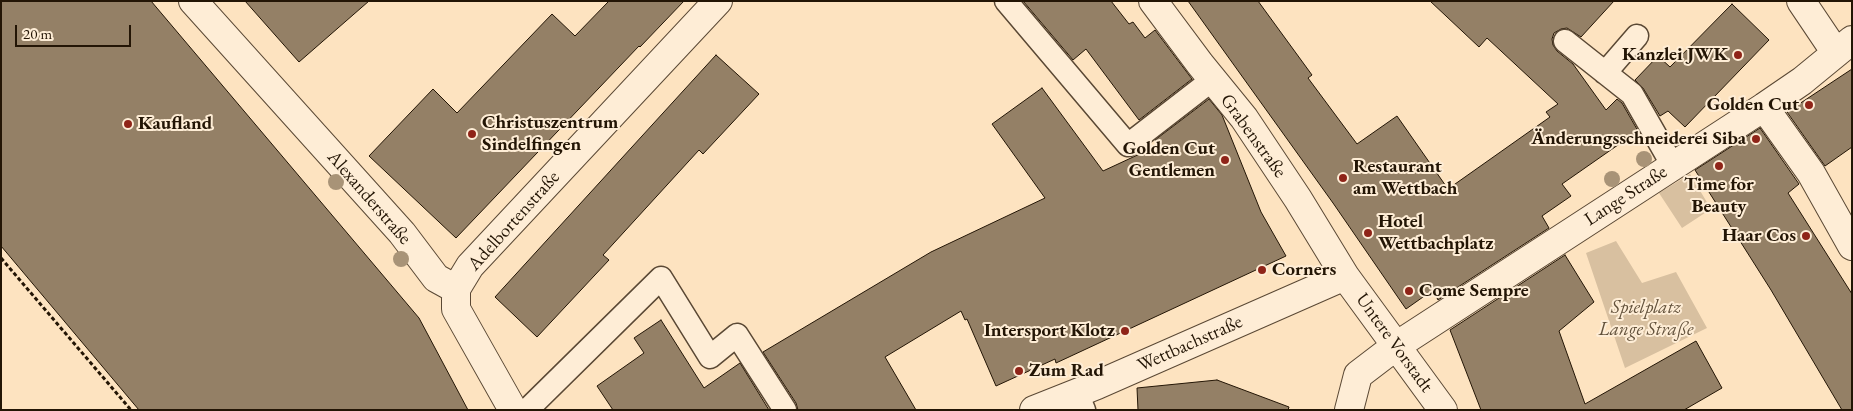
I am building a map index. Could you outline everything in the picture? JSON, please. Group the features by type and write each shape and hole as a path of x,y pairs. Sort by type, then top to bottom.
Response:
{"street":[{"name":"Alexanderstraße","path":"193,1 402,233 436,278 456,289"},
{"name":"Adelbortenstraße","path":"456,289 470,266 718,1"},
{"name":"Grabenstraße","path":"1153,1 1212,80 1244,118 1298,199 1345,276"},
{"path":"1801,1 1844,47"},
{"name":"Lange Straße","path":"1349,410 1358,375 1396,346 1764,107 1802,81 1844,47"},
{"path":"1764,107 1811,173 1852,246"},
{"name":"Untere Vorstadt","path":"1345,276 1443,410"},
{"name":"Wettbachstraße","path":"1034,410 1086,396 1345,276"},
{"path":"456,289 456,310 513,410"}],"lane":[{"path":"1006,1 1128,144 1212,80"},
{"path":"1605,73 1637,36"},
{"path":"1565,41 1632,94 1673,166"},
{"path":"527,410 661,278 710,358 737,335 786,410"}],"path":[{"path":"1,258 131,410"}],"green space":[{"path":"1690,174 1711,209 1682,228 1659,193"},
{"name":"Spielplatz Lange Straße","path":"1616,241 1642,283 1676,272 1707,328 1625,368 1586,253"}],"building":[{"name":"Kaufland","path":"1,1 151,1 419,318 468,410 139,410 1,246"},
{"path":"245,1 369,1 299,62"},
{"name":"Christuszentrum Sindelfingen","path":"609,1 684,1 456,238 369,156 433,89 457,113 552,14 575,36"},
{"path":"1023,1 1111,1 1129,24 1133,22 1145,38 1155,30 1192,79 1139,120 1086,49 1073,60"},
{"path":"1188,1 1258,1 1312,75 1308,78 1357,144 1397,116 1448,189 1550,117 1546,112 1558,104 1487,38 1479,47 1430,1 1614,1 1581,37 1567,28 1561,29 1554,33 1553,45 1557,51 1573,64 1606,110 1617,99 1622,103 1638,131 1562,184 1571,196 1542,216 1549,228 1438,300 1433,290 1406,309 1333,203"},
{"path":"1732,4 1769,40 1685,127 1668,111 1660,116 1643,88 1635,80 1658,56 1670,67"},
{"path":"716,55 759,94 703,154 699,150 603,255 609,260 537,337 495,297"},
{"path":"1852,69 1852,147 1825,166 1787,112"},
{"path":"1042,88 1103,171 1159,145 1155,140 1209,99 1222,115 1261,212 1286,256 1056,363 1055,359 996,386 967,319 965,320 961,311 885,357 916,410 798,410 796,403 763,352 931,252 1045,198 992,124"},
{"path":"1760,128 1799,184 1788,193 1852,294 1852,410 1842,410 1771,290 1695,170"},
{"path":"1565,255 1594,302 1559,331 1585,404 1696,341 1722,388 1684,410 1481,410 1450,330"},
{"path":"661,320 704,388 740,363 769,410 613,410 597,386 644,353 634,338"},
{"path":"1217,380 1289,407 1288,410 1138,410 1137,388"}],"place":[{"name":"Kanzlei JWK","path":"1738,55"},
{"name":"Golden Cut","path":"1809,105"},
{"name":"Kaufland","path":"128,124"},
{"name":"Christuszentrum Sindelfingen","path":"472,134"},
{"name":"Änderungsschneiderei Siba","path":"1756,139"},
{"name":"Golden Cut Gentlemen","path":"1225,160"},
{"name":"Time for Beauty","path":"1719,166"},
{"name":"Restaurant am Wettbach","path":"1343,178"},
{"name":"Hotel Wettbachplatz","path":"1368,233"},
{"name":"Haar Cos","path":"1806,236"},
{"name":"Corners","path":"1262,270"},
{"name":"Come Sempre","path":"1409,291"},
{"name":"Intersport Klotz","path":"1125,331"},
{"name":"Zum Rad","path":"1019,371"}]}
